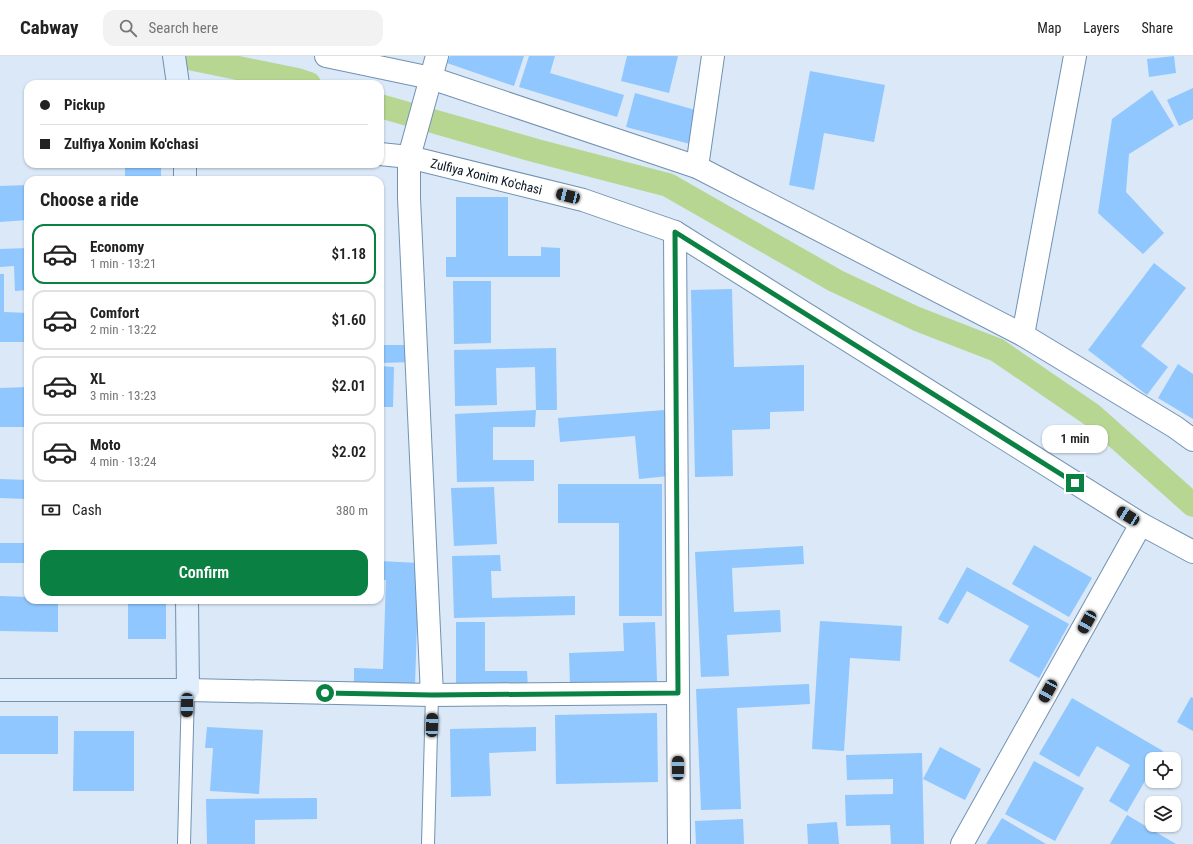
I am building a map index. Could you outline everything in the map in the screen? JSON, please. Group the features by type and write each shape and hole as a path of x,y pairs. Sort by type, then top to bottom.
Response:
{"street":[{"path":"174,56 177,80"},
{"path":"326,56 431,78 697,167 1023,335 1175,427 1193,440"},
{"path":"432,695 409,198 409,157 437,56"},
{"path":"697,167 713,56"},
{"path":"1023,335 1079,57"},
{"name":"Zulfiya Xonim Ko'chasi","path":"384,154 409,157 583,200 675,232 1142,524 1193,552"},
{"path":"675,232 679,844"},
{"path":"962,844 1142,524"},
{"path":"187,604 188,690"},
{"path":"0,690 188,690 432,695 678,693"}],"lane":[{"path":"184,844 188,690"},
{"path":"428,844 432,695"}],"building":[{"path":"450,56 524,56 514,86 447,63"},
{"path":"529,56 555,56 550,73 624,95 617,117 519,87"},
{"path":"627,56 678,56 669,93 621,81"},
{"path":"1174,56 1176,73 1149,77 1147,59"},
{"path":"810,71 885,85 874,142 824,133 814,190 789,185"},
{"path":"1193,88 1193,119 1179,126 1167,100"},
{"path":"1152,90 1174,126 1129,154 1126,192 1164,233 1143,254 1098,213 1112,119"},
{"path":"635,93 699,111 690,144 626,127"},
{"path":"125,168 161,168 161,176 125,176"},
{"path":"24,185 24,220 0,222 0,186"},
{"path":"456,197 508,197 508,256 541,256 541,247 560,248 560,277 446,277 446,257 456,257"},
{"path":"24,248 24,290 15,291 14,266 0,267 0,249"},
{"path":"1154,263 1186,288 1141,346 1168,367 1147,395 1088,350"},
{"path":"0,274 4,274 4,312 24,313 24,342 0,342"},
{"path":"453,281 491,281 491,343 454,344"},
{"path":"732,289 734,367 804,365 804,411 770,412 770,429 732,430 733,476 695,477 691,290"},
{"path":"384,345 412,345 412,362 384,363"},
{"path":"556,348 557,410 536,410 535,367 496,368 497,405 455,406 454,350"},
{"path":"1178,364 1193,374 1193,419 1158,398"},
{"path":"384,366 394,367 393,407 384,407"},
{"path":"24,387 24,427 0,427 0,388"},
{"path":"536,410 535,427 493,427 493,460 534,460 534,481 457,482 455,414"},
{"path":"665,410 669,476 639,479 635,436 560,442 558,418"},
{"path":"0,479 24,480 24,499 0,498"},
{"path":"558,484 662,484 662,616 619,616 619,523 558,523"},
{"path":"494,487 497,544 454,546 451,488"},
{"path":"0,543 24,543 24,563 0,563"},
{"path":"1034,545 1092,578 1069,617 1012,584"},
{"path":"803,546 804,564 732,568 734,612 780,610 781,632 727,635 729,676 701,677 695,552"},
{"path":"500,555 501,571 491,571 492,598 575,596 575,615 454,618 452,556"},
{"path":"384,561 419,563 415,685 354,683 354,668 383,669 386,580 384,580"},
{"path":"967,567 1069,624 1039,678 1009,661 1029,626 967,591 948,624 938,619"},
{"path":"0,596 24,597 24,604 58,604 58,632 0,631"},
{"path":"128,604 166,604 166,639 128,639"},
{"path":"820,621 902,626 900,661 850,658 844,751 812,749"},
{"path":"456,622 485,622 485,671 527,671 528,688 456,690"},
{"path":"655,622 657,681 570,684 569,653 624,651 623,623"},
{"path":"809,684 810,704 737,708 741,809 701,810 696,689"},
{"path":"1191,697 1193,698 1193,731 1177,722"},
{"path":"1072,698 1163,751 1145,752 1145,781 1127,812 1109,801 1130,765 1097,746 1079,777 1039,754"},
{"path":"657,713 658,782 556,784 555,715"},
{"path":"0,716 58,716 58,754 0,754"},
{"path":"207,727 263,730 259,794 210,791 213,748 205,748"},
{"path":"536,727 536,751 489,753 491,796 451,797 450,729"},
{"path":"74,731 134,731 134,791 73,791"},
{"path":"940,747 981,769 965,800 923,779"},
{"path":"922,753 924,844 891,844 890,825 846,826 845,795 893,794 893,779 847,780 846,755"},
{"path":"1034,761 1084,788 1055,841 1005,814"},
{"path":"317,798 317,819 255,820 255,844 207,844 206,799"},
{"path":"1127,815 1145,826 1145,832 1156,832 1176,844 1110,844"},
{"path":"1002,818 1046,844 986,844"},
{"path":"743,819 744,844 696,844 695,821"},
{"path":"837,822 839,844 808,844 807,824"}],"waterway":[{"path":"179,56 297,80"},
{"path":"384,107 537,151 668,185 836,281 917,319 997,350 1092,415 1193,505"}],"route":[{"path":"325,693 432,695 678,693 675,232 1075,483"}]}
